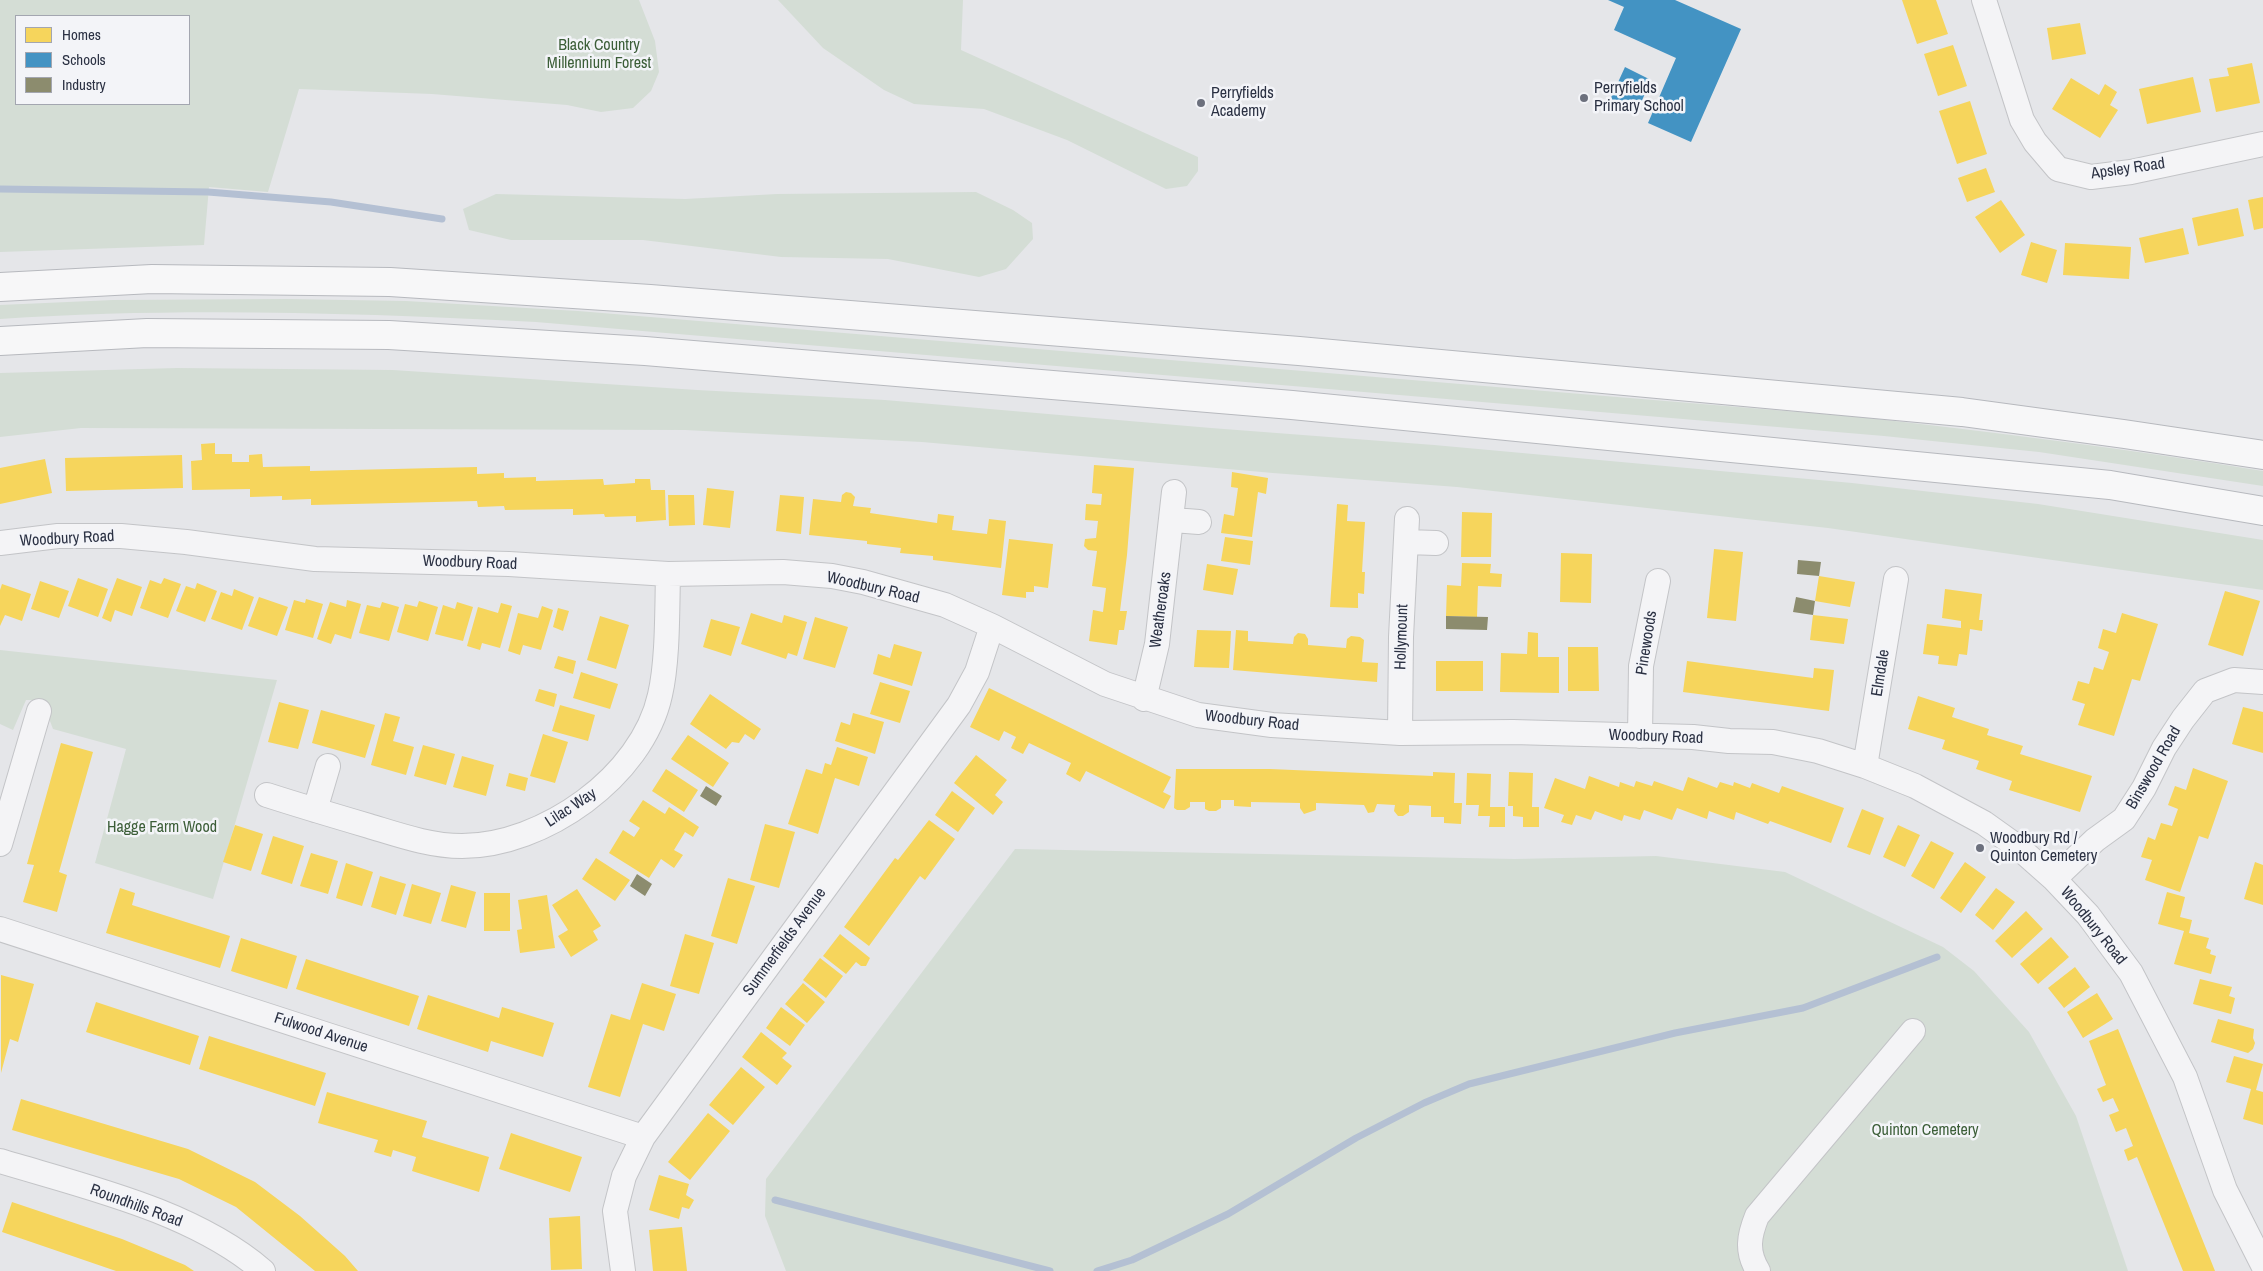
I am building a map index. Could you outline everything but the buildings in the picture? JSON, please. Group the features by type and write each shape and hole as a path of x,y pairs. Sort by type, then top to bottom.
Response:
{"highway":[{"path":"0,287 152,279 390,282 650,299 1299,351 1952,411 2263,455"},
{"path":"0,341 147,333 389,335 655,351 1292,405 2090,483 2263,511"}],"street":[{"name":"Apsley Road","path":"1984,0 2022,120 2035,142 2058,168 2091,177 2131,172 2263,144"},
{"name":"Weatheroaks","path":"1144,698 1158,644 1173,520 1174,492"},
{"path":"1173,520 1199,522"},
{"name":"Hollymount","path":"1400,733 1401,637 1407,531 1436,543"},
{"name":"Woodbury Road","path":"0,543 58,536 121,536 186,542 315,559 509,564 668,574 783,572 832,576 863,582 945,605 992,626 1105,684 1144,698 1207,716 1272,725 1400,733 1513,732 1693,737 1729,741 1773,742 1818,751 1866,766 1915,786 1984,822 2019,848 2054,879 2088,915 2131,973 2184,1077 2225,1190 2263,1265"},
{"name":"Lilac Way","path":"268,795 417,840 460,846 485,844 537,830 567,814 604,787 641,739 653,717 660,695 666,640 668,574"},
{"name":"Elmdale","path":"1866,766 1896,579"},
{"name":"Pinewoods","path":"1640,736 1641,666 1658,581"},
{"name":"Summerfields Avenue","path":"623,1271 615,1211 624,1176 643,1137 959,706 978,672 992,626"},
{"name":"Binswood Road","path":"2054,879 2095,840 2124,820 2144,788 2164,748 2205,691 2234,680 2263,682"},
{"path":"0,844 39,710"},
{"path":"315,810 328,766"},
{"name":"Fulwood Avenue","path":"0,929 643,1137"},
{"path":"1758,1271 1752,1260 1749,1236 1757,1216 1913,1031"},
{"name":"Roundhills Road","path":"0,1160 150,1208 219,1242 263,1271"}],"green space":[{"name":"Black Country Millennium Forest","path":"0,0 639,0 655,41 659,72 651,91 633,108 601,112 567,105 432,94 299,89 268,192 209,187 204,245 0,252"},
{"path":"778,0 963,0 961,50 1198,157 1198,171 1187,186 1166,189 1067,140 984,109 914,104 884,90 823,48"},
{"path":"976,192 1013,210 1032,223 1033,239 1006,269 979,277 888,259 781,257 643,240 511,240 469,230 463,209 496,194 685,199 777,194"},
{"path":"287,299 406,301 578,311 1859,417 2062,441 2263,471 2263,486 2039,452 1884,436 536,322 335,314 201,312 67,315 0,319 0,305 113,300"},
{"path":"177,368 393,370 885,400 1434,445 1852,483 2038,504 2263,540 2263,590 1828,528 1457,487 922,442 685,430 81,428 0,437 0,373"},
{"name":"Hagge Farm Wood","path":"0,650 277,680 213,899 95,863 126,749 53,729 42,700 26,700 13,730 0,724"},
{"name":"Quinton Cemetery","path":"1015,849 1515,859 1656,856 1785,872 1943,947 1974,971 2029,1032 2076,1116 2128,1271 786,1271 765,1216 766,1179"}],"waterway":[{"path":"0,189 208,192 331,202 442,219"},
{"path":"1097,1271 1132,1260 1228,1214 1356,1138 1424,1103 1469,1084 1675,1033 1803,1008 1937,957"},
{"path":"775,1200 1050,1271"}],"place":[{"name":"Perryfields Primary School","path":"1584,98"},
{"name":"Perryfields Academy","path":"1201,103"},
{"name":"Woodbury Rd / Quinton Cemetery","path":"1980,848"}]}
